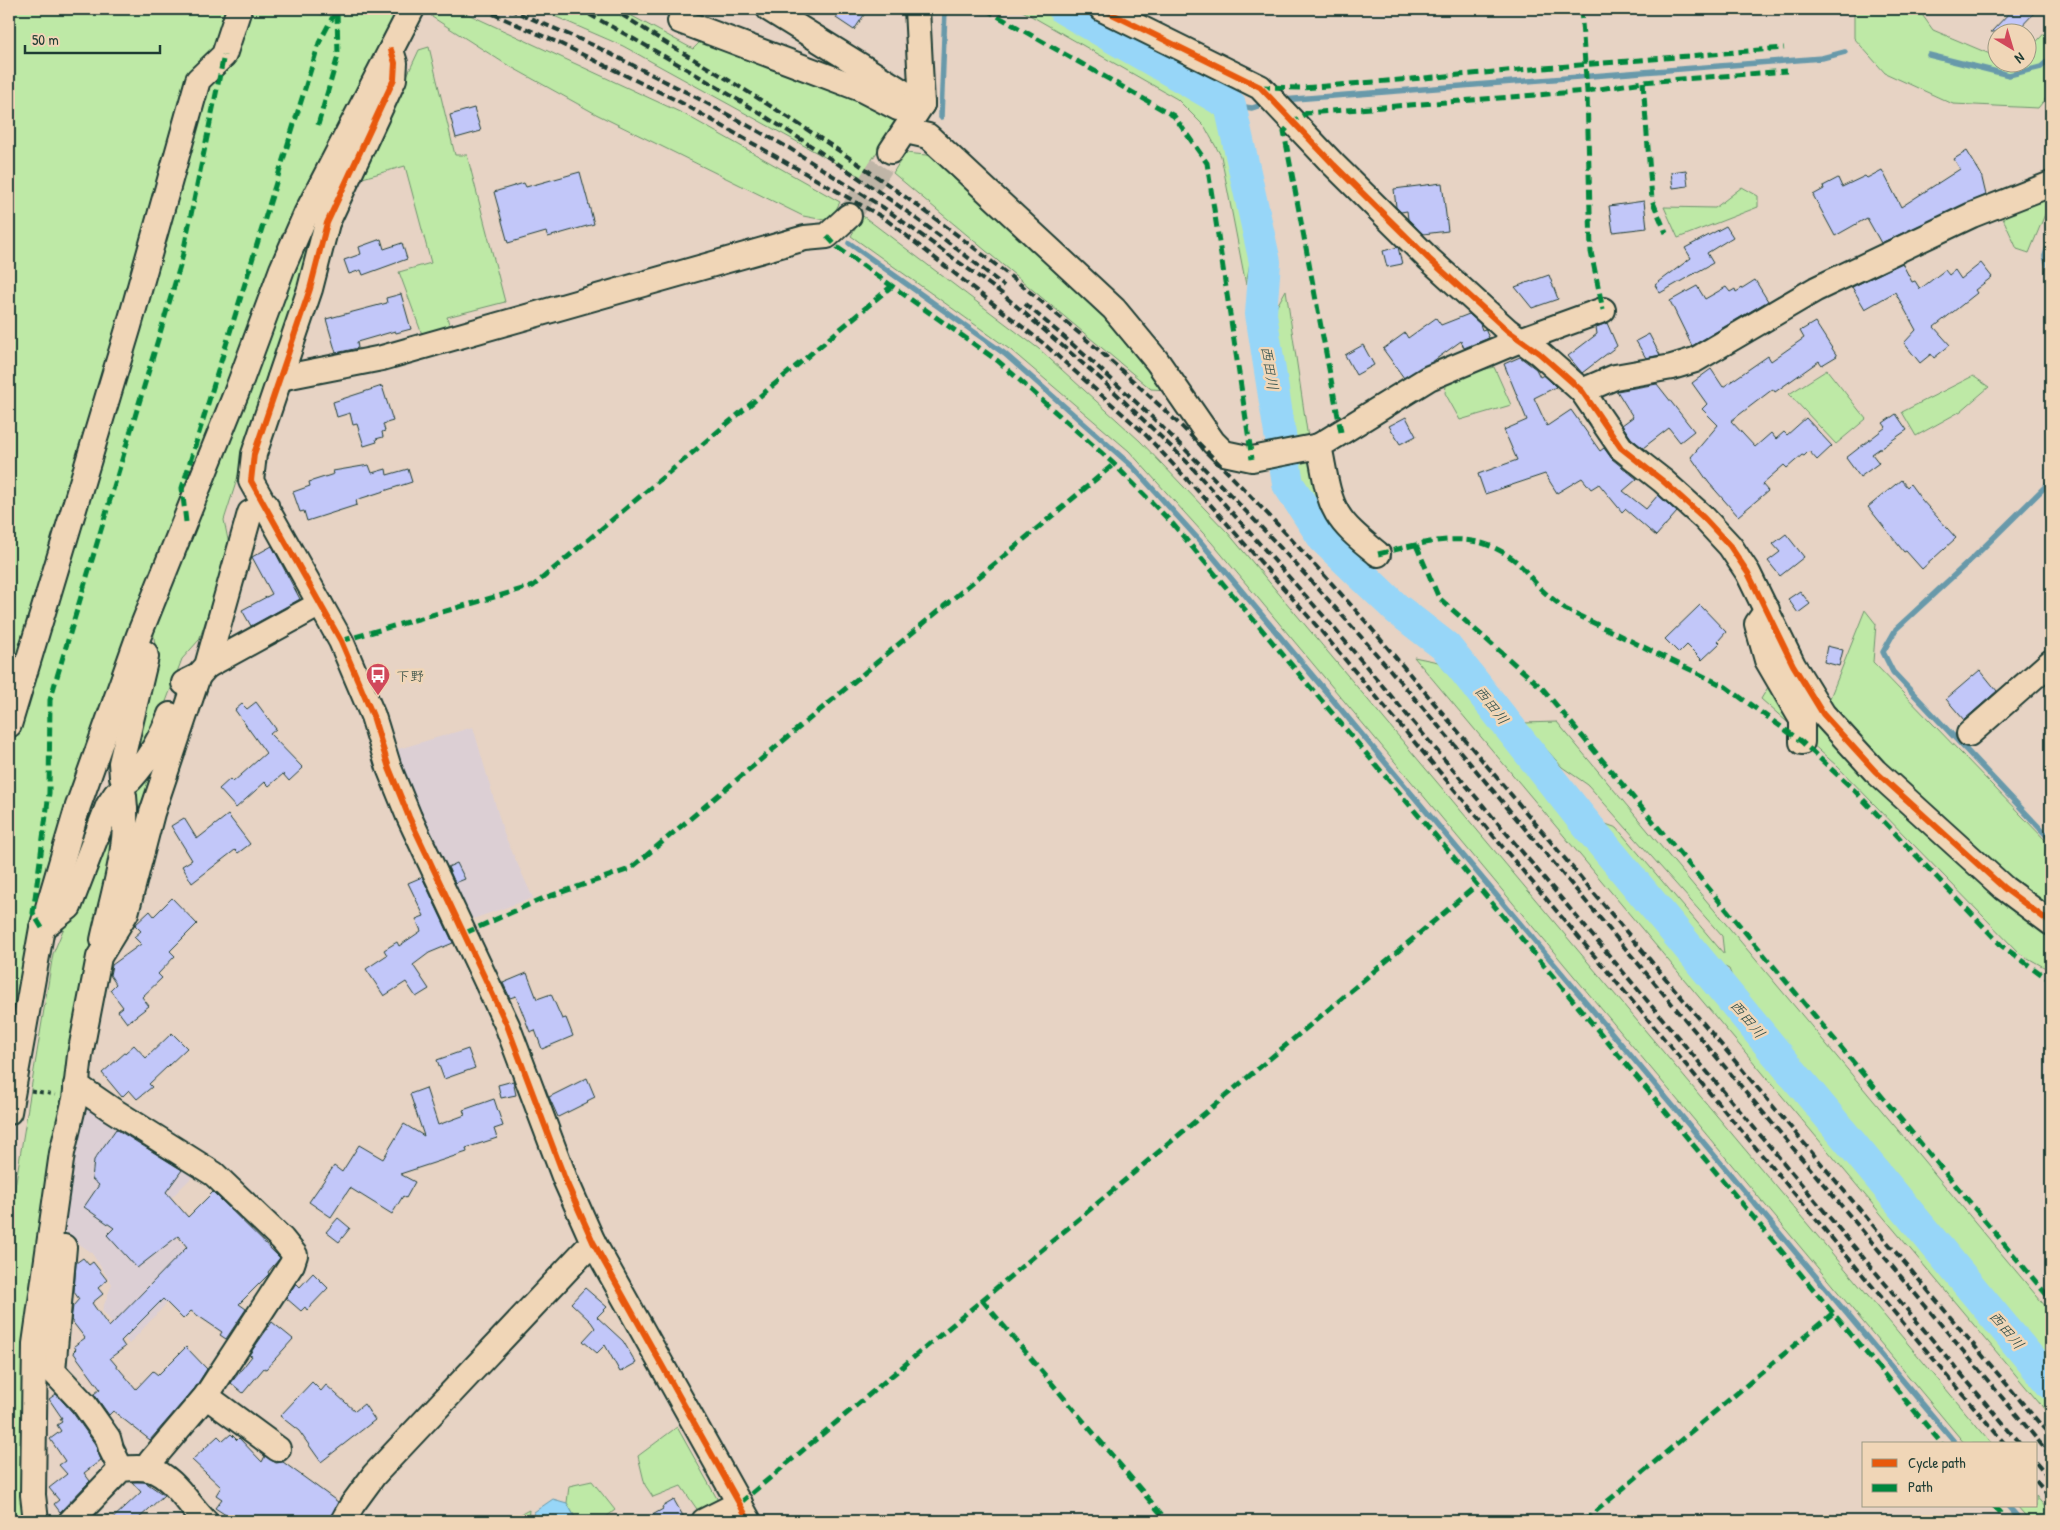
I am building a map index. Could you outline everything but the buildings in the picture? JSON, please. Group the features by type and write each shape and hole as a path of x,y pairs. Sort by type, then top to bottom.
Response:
{"street":[{"path":"9,725 130,326 198,80 224,55 239,9"},
{"path":"9,1112 42,928 78,806 139,636 237,391 282,269 306,214 412,9"},
{"path":"769,9 922,104"},
{"path":"891,151 922,104 917,9"},
{"path":"1102,9 1260,87 1334,165 1422,252 1508,331 1539,353 1582,391 1621,448 1663,481 1704,518 1730,546 1748,573 1793,665 1823,714 1875,771 2004,888 2051,923"},
{"path":"680,21 862,89 898,108 922,104"},
{"path":"391,50 395,63 394,79 327,224 310,289 254,454 252,482 340,641 373,716 389,768 408,817 507,1025 565,1179 593,1242 744,1512 704,1521"},
{"path":"906,130 928,136 1114,309 1157,361 1212,442 1224,453 1252,459 1319,446 1430,378 1520,340 1603,310"},
{"path":"1582,391 1615,377 1672,367 1695,360 1816,289 1972,214 2051,184"},
{"path":"280,378 382,358 805,238 827,236 849,216"},
{"path":"1319,446 1329,492 1336,512 1348,527 1378,554"},
{"path":"99,957 126,913 152,813 203,671 250,513 266,505"},
{"path":"42,928 69,907 108,806 116,794 146,762 162,736 180,686 320,604"},
{"path":"1767,610 1757,624 1767,660 1802,720 1802,742"},
{"path":"36,1521 33,1495 35,1344 47,1250 64,1143 99,957 123,846 126,810 121,762 146,658 139,636"},
{"path":"1968,734 2051,662"},
{"path":"75,1092 111,1109 214,1174 282,1239 295,1255 292,1264 206,1396 151,1461 149,1469"},
{"path":"64,1143 76,1158 61,1268 53,1371 73,1391 104,1431 122,1469"},
{"path":"343,1521 374,1475 593,1242"},
{"path":"206,1396 278,1449"},
{"path":"71,1521 122,1469 149,1469 169,1479 190,1507 205,1521"}],"path":[{"path":"12,1087 75,1092"}],"shaded area":[{"path":"473,727 504,834 533,898 470,920 439,857 395,750"},
{"path":"91,1100 198,1171 155,1214 202,1265 129,1344 102,1310 112,1284 91,1252 58,1229 79,1104"}],"green space":[{"path":"9,9 308,9 322,15 326,9 398,9 281,242 143,597 29,929 9,1059"},
{"path":"432,9 457,9 684,114 840,202 830,221 803,216 596,114 504,63 432,17"},
{"path":"538,9 619,9 693,49 706,36 854,96 896,122 861,177 623,46"},
{"path":"1019,9 1047,9 1206,102 1227,129 1253,245 1246,285 1221,156 1205,127 1177,99"},
{"path":"1854,9 1918,9 1933,30 1988,53 1988,72 2038,72 2038,40 2051,26 2051,92 2038,108 1953,104 1885,73 1854,38"},
{"path":"429,47 455,155 467,155 505,302 447,317 451,331 423,337 399,272 431,263 405,166 359,179 419,50"},
{"path":"905,153 937,156 1125,331 1169,390 1151,389 893,173"},
{"path":"1742,187 1758,196 1758,207 1678,238 1664,207 1715,208"},
{"path":"2051,193 2051,205 2048,207 2029,253 2017,249 2001,214"},
{"path":"324,208 224,520 230,550 199,640 182,659 153,736 141,752 131,746 156,653 153,629 294,263"},
{"path":"863,216 1039,349 1140,441 1228,533 1990,1442 1963,1442 1212,543 1129,451 1012,351 851,236"},
{"path":"1286,290 1316,492 1339,531 1302,482 1272,315"},
{"path":"1494,367 1511,405 1460,420 1445,393 1447,379"},
{"path":"1827,370 1866,419 1836,444 1789,394"},
{"path":"1973,376 1989,387 1961,411 1916,436 1902,412"},
{"path":"1865,610 1876,624 1873,662 2051,846 2051,909 2014,882 1871,754 1828,703"},
{"path":"1414,657 1438,662 2051,1398 2051,1417"},
{"path":"1779,669 2051,931 2051,971 2019,953 1837,766 1761,699"},
{"path":"1557,722 2051,1313 2051,1370 1742,1002 1729,969 1703,956 1586,817 1617,828 1724,954 1722,936 1588,785 1562,767 1523,723"},
{"path":"173,731 125,878 132,789"},
{"path":"107,825 118,828 71,1047 27,1338 25,1521 9,1521 9,1224 53,954"},
{"path":"677,1427 720,1504 701,1515 681,1486 653,1497 645,1485 638,1456"},
{"path":"592,1481 615,1510 601,1521 577,1521 567,1503 569,1486"},
{"path":"2038,1498 2051,1514 2051,1521 2030,1521 2019,1508 2038,1508"},
{"path":"529,1510 528,1521 508,1521"}],"water":[{"path":"553,1499 567,1503 577,1521 532,1521 534,1512"}],"waterway":[{"path":"941,117 945,9"},
{"name":"西田川","path":"1064,9 1230,105 1265,262 1261,314 1288,484 1324,539 1397,609 1446,647 1581,818 2051,1384"},
{"path":"1282,100 1822,58 1845,52"},
{"path":"1929,55 2009,75 2041,67 2051,58"},
{"path":"1230,105 1252,108 1268,103"},
{"path":"2051,239 2045,256 2051,275"},
{"path":"849,243 1005,354 1133,467 1199,540 1954,1442"},
{"path":"2051,481 1975,556 1896,629 1883,652 1893,672 2051,840"},
{"path":"2010,1508 2021,1521"}],"tunnel":[{"path":"849,216 891,151"}],"railway":[{"path":"482,9 561,44 680,102 884,218 1043,343 1143,432 1209,503 1321,631 2003,1442"},
{"path":"509,9 593,45 690,94 789,148 884,208 1000,292 1102,380 1188,463 1328,621 2018,1442"},
{"path":"579,9 744,103 798,137 903,209 1004,286"},
{"path":"611,9 745,90 810,132 875,175 938,221 1061,318 1120,369 1202,446 1366,622 2051,1437"},
{"path":"1025,304 1099,368 1170,435 1239,504 1372,649 2051,1456"},
{"path":"2038,1465 2051,1481"},
{"path":"2038,1483 2051,1499"}],"marked path":[{"path":"186,522 182,488 319,43 337,9"},
{"path":"985,9 1174,116 1207,163 1252,459"},
{"path":"1581,9 1587,91 1591,252 1603,310"},
{"path":"318,125 338,56 337,10"},
{"path":"1260,87 1303,88 1784,48"},
{"path":"42,928 33,913 49,793 50,700 181,263 224,55"},
{"path":"1341,432 1284,132 1293,121 1307,113 1587,91 1643,82 1787,71"},
{"path":"1643,82 1652,200 1666,233"},
{"path":"827,236 838,248 998,361 1114,464 1172,523 1477,885 1940,1442"},
{"path":"341,641 533,586 893,285"},
{"path":"465,933 544,898 630,869 1114,464"},
{"path":"1378,554 1415,545 1450,540 1467,540 1484,544 1501,551 1518,563 1541,589 1565,609 1726,687 1802,742 1854,790 2002,946 2051,981"},
{"path":"1416,545 1439,598 1543,689 2051,1300"},
{"path":"740,1503 1477,885"},
{"path":"982,1300 1167,1521"},
{"path":"1584,1521 1833,1313"},
{"path":"1996,1508 2007,1521"}],"cycle path":[{"path":"1102,9 1260,87 1334,165 1429,259 1508,331 1539,353 1582,391 1621,448 1663,481 1704,518 1730,546 1748,573 1793,665 1823,714 1875,771 2004,888 2051,923"},
{"path":"391,50 395,63 394,79 327,223 310,289 254,454 251,481 341,641 373,716 389,768 409,817 507,1025 565,1179 593,1242 749,1521"}],"place":[{"name":"下野","path":"378,696"}]}
